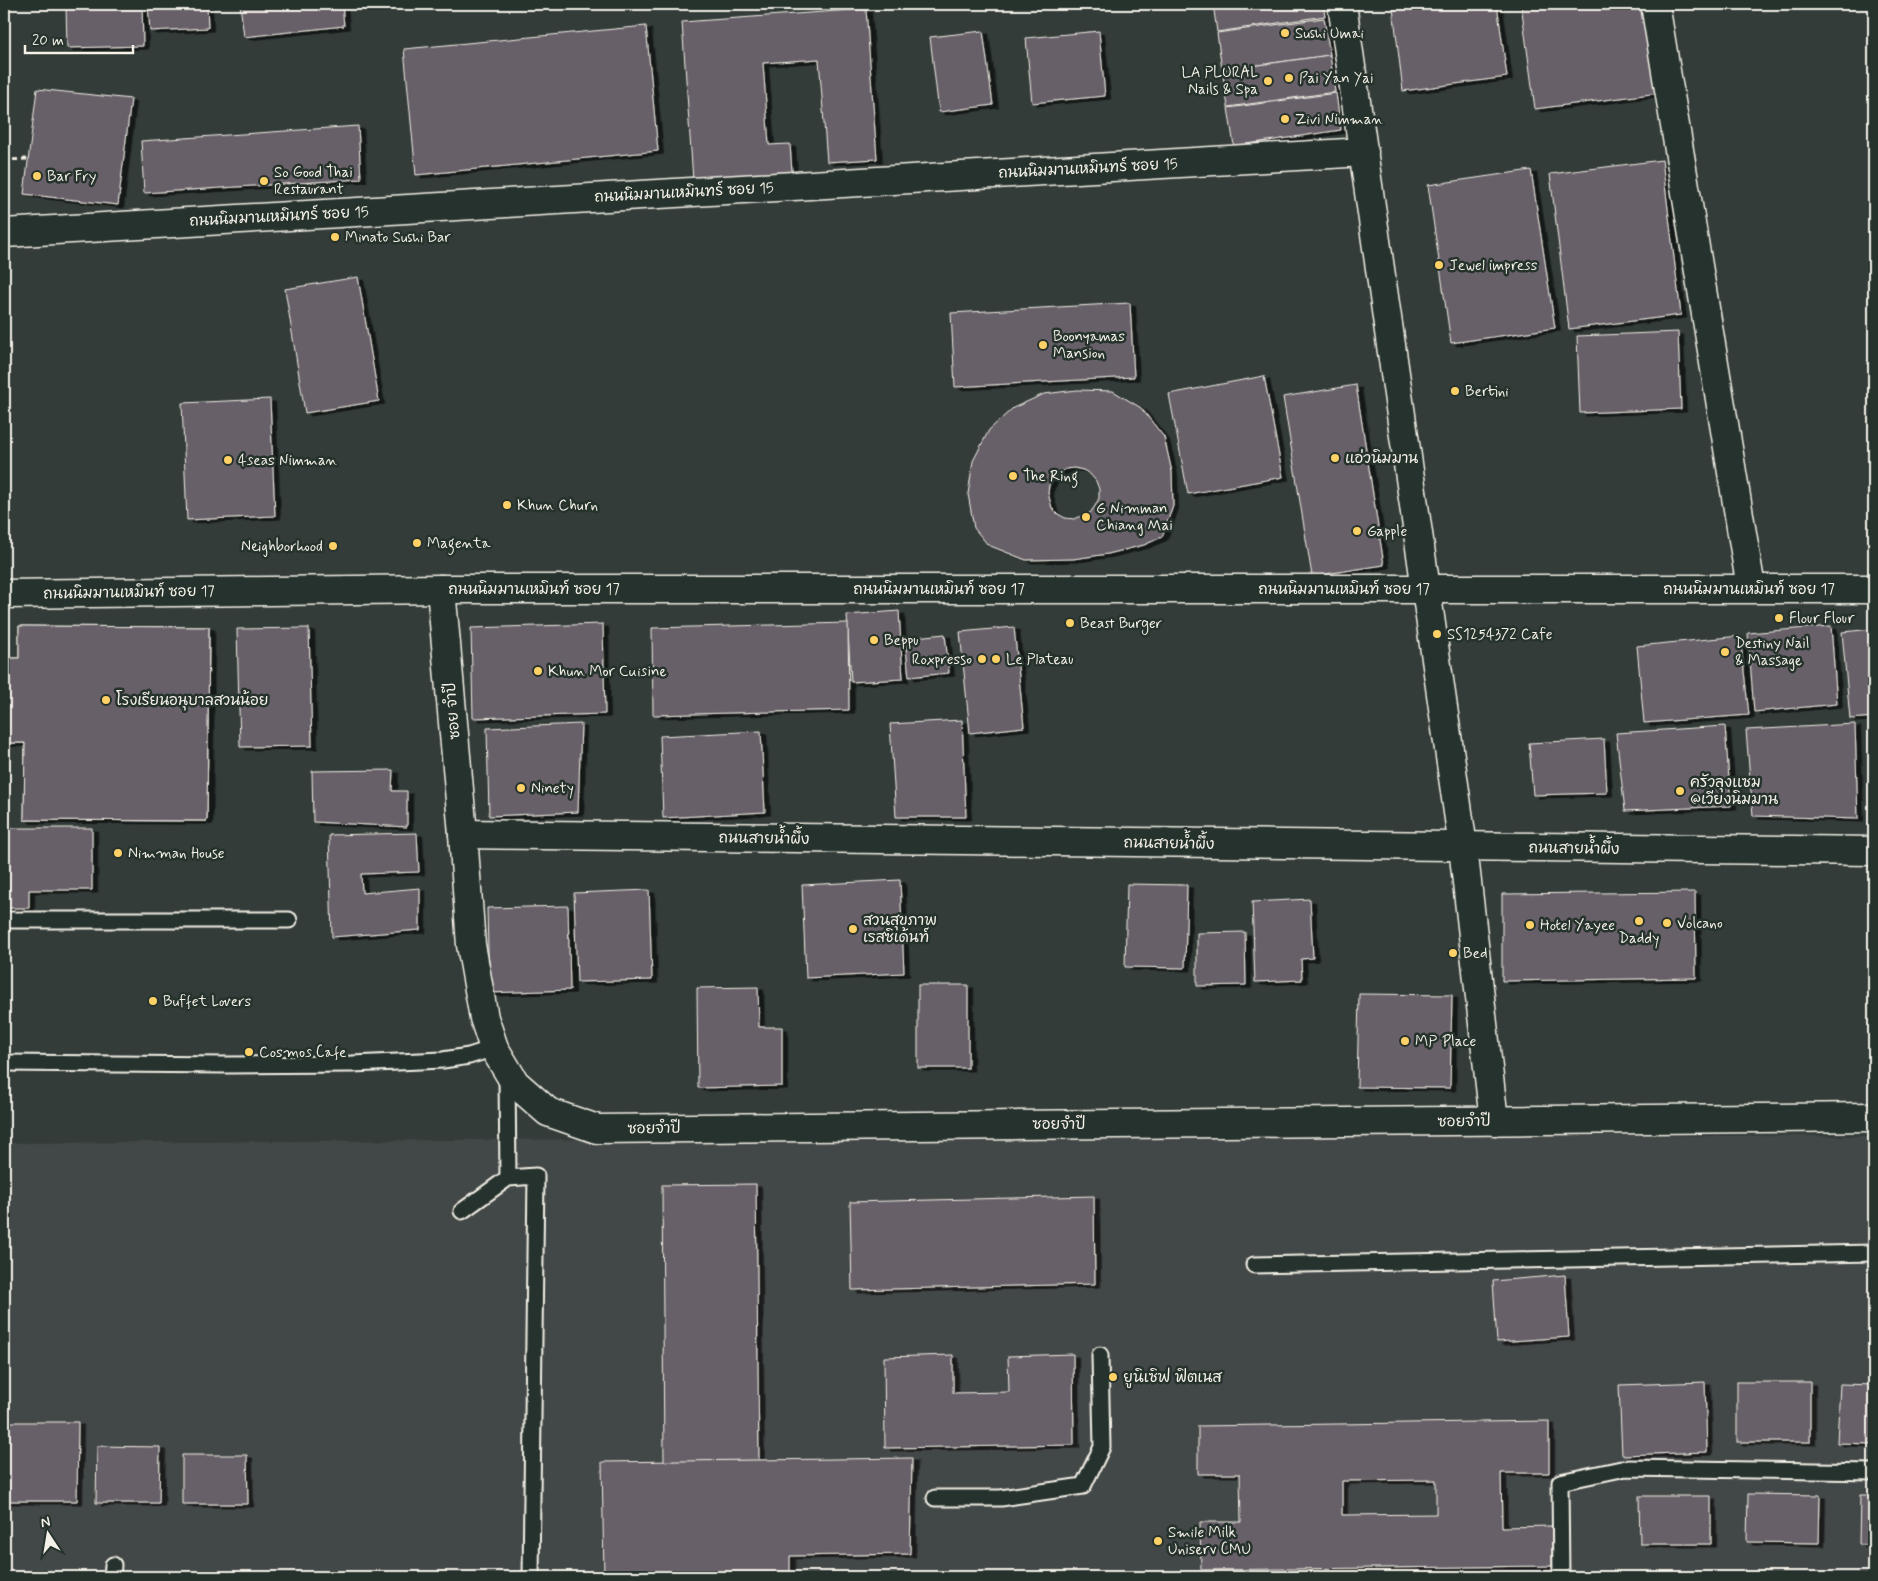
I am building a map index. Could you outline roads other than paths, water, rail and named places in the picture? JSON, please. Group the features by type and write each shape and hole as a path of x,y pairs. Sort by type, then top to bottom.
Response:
{"street":[{"path":"1342,4 1463,847 1494,1121"},
{"path":"1654,4 1751,588"},
{"name":"ถนนนิมมานเหมินทร์ ซอย 15","path":"4,232 1364,152"},
{"name":"ถนนนิมมานเหมินท์ ซอย 17","path":"4,594 441,589 1874,589"},
{"name":"ซอย จำปี","path":"441,589 463,834"},
{"name":"ถนนสายน้ำผึ้ง","path":"463,834 1874,851"},
{"name":"ซอยจำปี","path":"463,834 471,945 484,1018 501,1059 515,1083 548,1112 597,1129 1874,1117"}],"lane":[{"path":"4,920 289,920"},
{"path":"4,1063 352,1064 443,1060 469,1056 501,1059 508,1178"},
{"path":"462,1211 508,1178 536,1176 531,1577"},
{"path":"1254,1265 1874,1253"},
{"path":"935,1498 1001,1498 1083,1486 1102,1447 1100,1355"},
{"path":"1561,1577 1560,1482 1626,1468 1874,1472"}],"place":[{"name":"Sushi Umai","path":"1285,33"},
{"name":"Pai Yan Yai","path":"1289,78"},
{"name":"LA PLURAL Nails & Spa","path":"1268,81"},
{"name":"Zivi Nimman","path":"1285,119"},
{"name":"Bar Fry","path":"37,176"},
{"name":"So Good Thai Restaurant","path":"264,181"},
{"name":"Minato Sushi Bar","path":"335,237"},
{"name":"Jewel impress","path":"1439,265"},
{"name":"Boonyamas Mansion","path":"1043,345"},
{"name":"Bertini","path":"1455,391"},
{"name":"แอ่วนิมมาน","path":"1335,458"},
{"name":"4seas Nimman","path":"228,460"},
{"name":"The Ring","path":"1013,476"},
{"name":"Khun Churn","path":"507,505"},
{"name":"G Nimman Chiang Mai","path":"1086,517"},
{"name":"Gapple","path":"1357,531"},
{"name":"Magenta","path":"417,543"},
{"name":"Neighborhood","path":"333,546"},
{"name":"Flour Flour","path":"1779,618"},
{"name":"Beast Burger","path":"1070,623"},
{"name":"SS1254372 Cafe","path":"1437,634"},
{"name":"Beppu","path":"874,640"},
{"name":"Destiny Nail & Massage","path":"1725,652"},
{"name":"Roxpresso","path":"982,659"},
{"name":"Le Plateau","path":"996,659"},
{"name":"Khun Mor Cuisine","path":"538,671"},
{"name":"โรงเรียนอนุบาลสวนน้อย","path":"106,700"},
{"name":"Ninety","path":"521,788"},
{"name":"ครัวลุงแซม @เวียงนิมมาน","path":"1680,791"},
{"name":"Nimman House","path":"118,853"},
{"name":"Daddy","path":"1639,921"},
{"name":"Volcano","path":"1667,923"},
{"name":"Hotel Yayee","path":"1530,925"},
{"name":"สวนสุขภาพ เรสซิเด้นท์","path":"853,929"},
{"name":"Bed","path":"1453,953"},
{"name":"Buffet Lovers","path":"153,1001"},
{"name":"MP Place","path":"1405,1041"},
{"name":"Cosmos Cafe","path":"249,1052"},
{"name":"ยูนิเซิฟ ฟิตเนส","path":"1113,1377"},
{"name":"Smile Milk Uniserv CMU","path":"1158,1541"}]}
